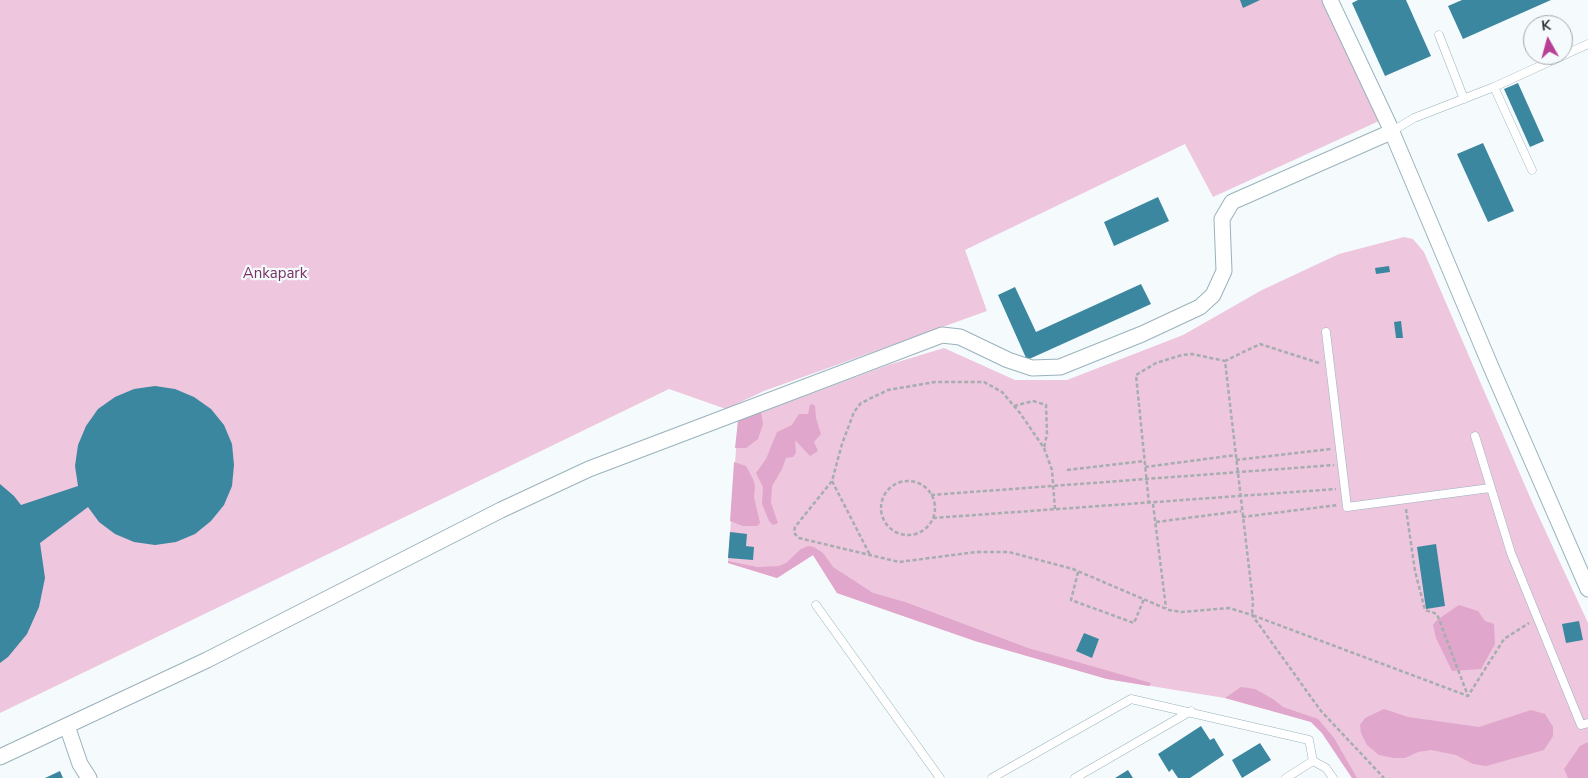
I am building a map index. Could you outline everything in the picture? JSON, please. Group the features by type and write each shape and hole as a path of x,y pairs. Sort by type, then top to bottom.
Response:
{"street":[{"path":"1330,0 1392,132 1491,367 1588,588"},
{"path":"0,757 207,660 502,510 589,469 942,335 960,337 1008,360 1032,368 1060,367 1142,334 1200,307 1214,295 1224,271 1222,219 1232,202 1392,132"},
{"path":"67,726 80,764 89,778"}],"lane":[{"path":"1439,35 1464,99"},
{"path":"1392,132 1414,118 1494,87 1588,44"},
{"path":"1494,87 1532,170"},
{"path":"1326,332 1347,507 1490,488"},
{"path":"1475,436 1511,553 1581,725 1588,723"},
{"path":"816,605 940,778"},
{"path":"992,778 1131,699 1191,711 1309,740 1313,761"},
{"path":"1075,778 1191,711"},
{"path":"1286,778 1313,761"},
{"path":"1313,761 1326,768 1334,778"}],"path":[{"path":"1149,504 1135,380 1138,371 1182,355 1192,354 1225,362 1260,344 1330,366"},
{"path":"1225,362 1252,615 1321,711 1384,778"},
{"path":"1056,509 1050,466 1044,448 1002,392 984,382 935,382 874,395 861,403 854,412 842,444 832,481 795,528 796,536 899,562 976,552 1010,552 1078,572 1166,608 1182,612 1229,608 1252,615 1468,696"},
{"path":"1014,406 1033,401 1046,405 1047,434 1044,448"},
{"path":"1236,460 1340,448"},
{"path":"1145,467 1236,455"},
{"path":"1067,470 1145,461"},
{"path":"931,495 1342,464"},
{"path":"832,481 870,555"},
{"path":"904,481 922,485 931,495 935,508 933,518 928,526 921,531 903,534 887,525 881,507 888,490 904,481"},
{"path":"933,518 1240,498 1344,489"},
{"path":"1405,500 1415,571 1425,610 1437,614 1468,696"},
{"path":"1154,504 1166,608"},
{"path":"1242,517 1346,504"},
{"path":"1156,522 1242,511"},
{"path":"1078,572 1071,600 1134,623 1144,599"},
{"path":"1468,696 1504,638 1537,618"}],"green space":[{"name":"Ankapark","path":"0,0 1335,0 1390,116 1213,197 1185,144 965,250 987,311 764,391 726,409 669,389 0,713"},
{"path":"1404,237 1413,239 1424,252 1533,504 1588,623 1588,778 1352,778 1322,733 1311,722 1225,698 1107,679 975,641 837,593 813,555 777,578 728,563 738,421 888,365 944,348 1015,380 1067,380 1183,335 1262,290 1339,254"}],"shaded area":[{"path":"812,404 815,406 816,418 821,434 814,442 818,451 810,456 795,440 796,453 793,457 786,458 772,486 771,503 778,523 773,525 769,521 762,504 763,487 756,473 766,459 777,432 792,425 799,414 808,414"},
{"path":"761,412 763,424 758,439 746,448 735,448 738,421"},
{"path":"734,462 746,466 753,479 755,486 754,497 760,523 757,526 743,526 730,521"},
{"path":"808,546 814,547 823,553 833,567 873,593 905,602 1028,648 1151,683 1149,686 1107,679 975,641 837,593 813,555 777,578 728,563 728,561 757,567 779,566 786,563 801,549"},
{"path":"1459,605 1478,611 1485,621 1494,624 1495,644 1481,669 1452,671 1436,638 1433,625 1437,620"},
{"path":"1241,687 1255,689 1283,707 1318,719 1334,738 1357,778 1352,778 1322,733 1311,722 1225,698"},
{"path":"1384,709 1408,717 1479,727 1531,710 1545,714 1553,727 1553,736 1544,750 1486,766 1473,764 1456,755 1431,750 1418,752 1405,758 1394,758 1379,755 1367,745 1361,733 1360,725 1365,718"},
{"path":"1588,742 1588,778 1568,778 1564,769 1580,746"}],"building":[{"path":"1240,0 1260,0 1243,8"},
{"path":"1358,0 1406,0 1431,56 1385,76 1352,3"},
{"path":"1462,0 1551,0 1463,39 1448,6"},
{"path":"1518,83 1544,141 1530,147 1504,89"},
{"path":"1483,143 1514,211 1488,222 1457,154"},
{"path":"1158,197 1169,221 1114,246 1104,222"},
{"path":"1389,266 1390,272 1376,274 1375,268"},
{"path":"1141,284 1151,304 1027,360 998,295 1015,287 1036,332"},
{"path":"1401,321 1403,338 1396,338 1394,322"},
{"path":"155,386 175,389 194,397 211,409 224,425 232,444 234,465 232,486 224,505 211,521 195,534 176,542 155,545 134,542 115,534 99,522 88,507 40,543 45,578 39,607 27,634 8,657 0,663 0,484 21,505 78,486 75,466 78,445 86,426 98,409 115,397 134,389"},
{"path":"730,532 747,534 746,546 754,547 753,560 728,558"},
{"path":"1436,544 1445,606 1426,609 1417,547"},
{"path":"1579,621 1583,640 1566,643 1562,624"},
{"path":"1084,633 1099,639 1092,658 1076,651"},
{"path":"1201,726 1210,740 1214,738 1224,755 1190,778 1178,778 1172,769 1169,772 1158,754"},
{"path":"1260,743 1271,760 1242,778 1232,760"},
{"path":"1128,770 1133,778 1115,778"},
{"path":"60,771 63,778 45,778"}]}
